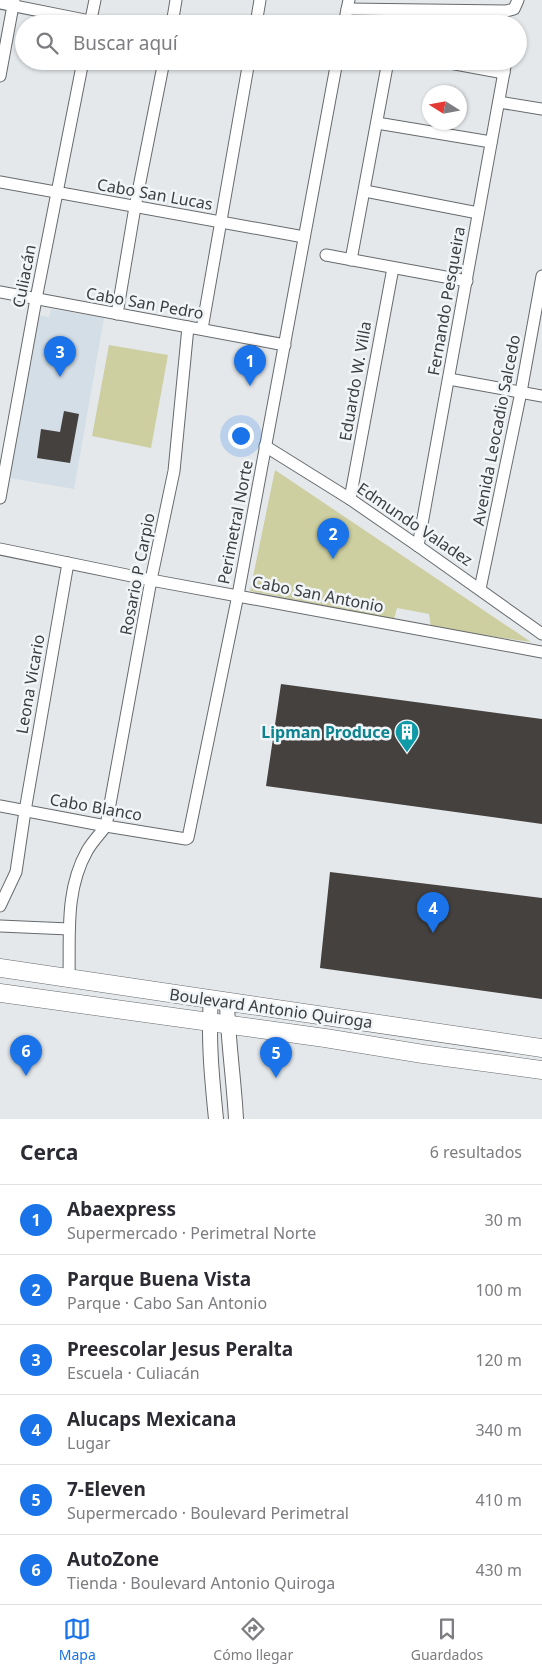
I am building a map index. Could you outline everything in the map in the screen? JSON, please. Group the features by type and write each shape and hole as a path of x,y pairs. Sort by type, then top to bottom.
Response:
{"main road":[{"name":"Boulevard Antonio Quiroga","path":"0,968 542,1048"},
{"name":"Boulevard Antonio Quiroga","path":"0,993 542,1070"}],"street":[{"path":"92,15 95,0"},
{"path":"174,15 176,0"},
{"path":"258,15 260,0"},
{"path":"348,5 440,5 506,11 514,9 517,2"},
{"path":"0,3 13,3 62,15"},
{"path":"0,76 13,3"},
{"name":"Culiacán","path":"0,498 56,193 81,70"},
{"path":"117,314 135,207 162,70"},
{"path":"202,329 247,70"},
{"name":"Perimetral Norte","path":"186,839 188,838 238,595 334,70"},
{"path":"351,260 386,70"},
{"name":"Fernando Pesqueira","path":"418,546 504,70"},
{"path":"499,102 542,109"},
{"path":"377,123 491,142"},
{"name":"Cabo San Lucas","path":"0,182 304,237"},
{"path":"365,191 478,213"},
{"path":"326,255 467,281"},
{"name":"Eduardo W. Villa","path":"350,499 392,268"},
{"name":"Avenida Leocadio Salcedo","path":"480,589 521,392 542,276"},
{"name":"Cabo San Pedro","path":"0,292 285,345"},
{"name":"Rosario P Carpio","path":"106,826 151,580 176,456 188,327"},
{"path":"448,379 542,396"},
{"name":"Edmundo Valadez","path":"265,446 350,499 542,634"},
{"name":"Cabo San Antonio","path":"0,549 151,580 542,652"},
{"name":"Leona Vicario","path":"0,906 16,872 68,563"},
{"name":"Cabo Blanco","path":"0,806 186,839"},
{"path":"69,978 71,897 76,876 88,849 106,826"},
{"path":"0,926 69,928"},
{"path":"216,1119 209,1022 219,1001"},
{"path":"219,1001 228,1024 236,1119"}],"shaded area":[{"path":"51,309 104,318 74,489 10,478 38,315 49,317"}],"green space":[{"path":"109,345 168,355 151,448 92,436"},
{"path":"275,470 531,642 431,628 429,614 397,608 394,619 250,591"}],"building":[{"path":"64,411 79,414 70,463 37,458 41,429 60,432"},
{"name":"Lipman Produce","path":"281,684 542,719 542,824 266,786"},
{"path":"330,872 542,898 542,999 320,968"}],"place":[{"name":"Preescolar Jesus Peralta","path":"60,377"},
{"name":"Abaexpress","path":"250,386"},
{"name":"Parque Buena Vista","path":"333,559"},
{"name":"Lipman Produce","path":"407,753"},
{"name":"Alucaps Mexicana","path":"433,933"},
{"name":"AutoZone","path":"26,1076"},
{"name":"7-Eleven","path":"276,1078"}]}
